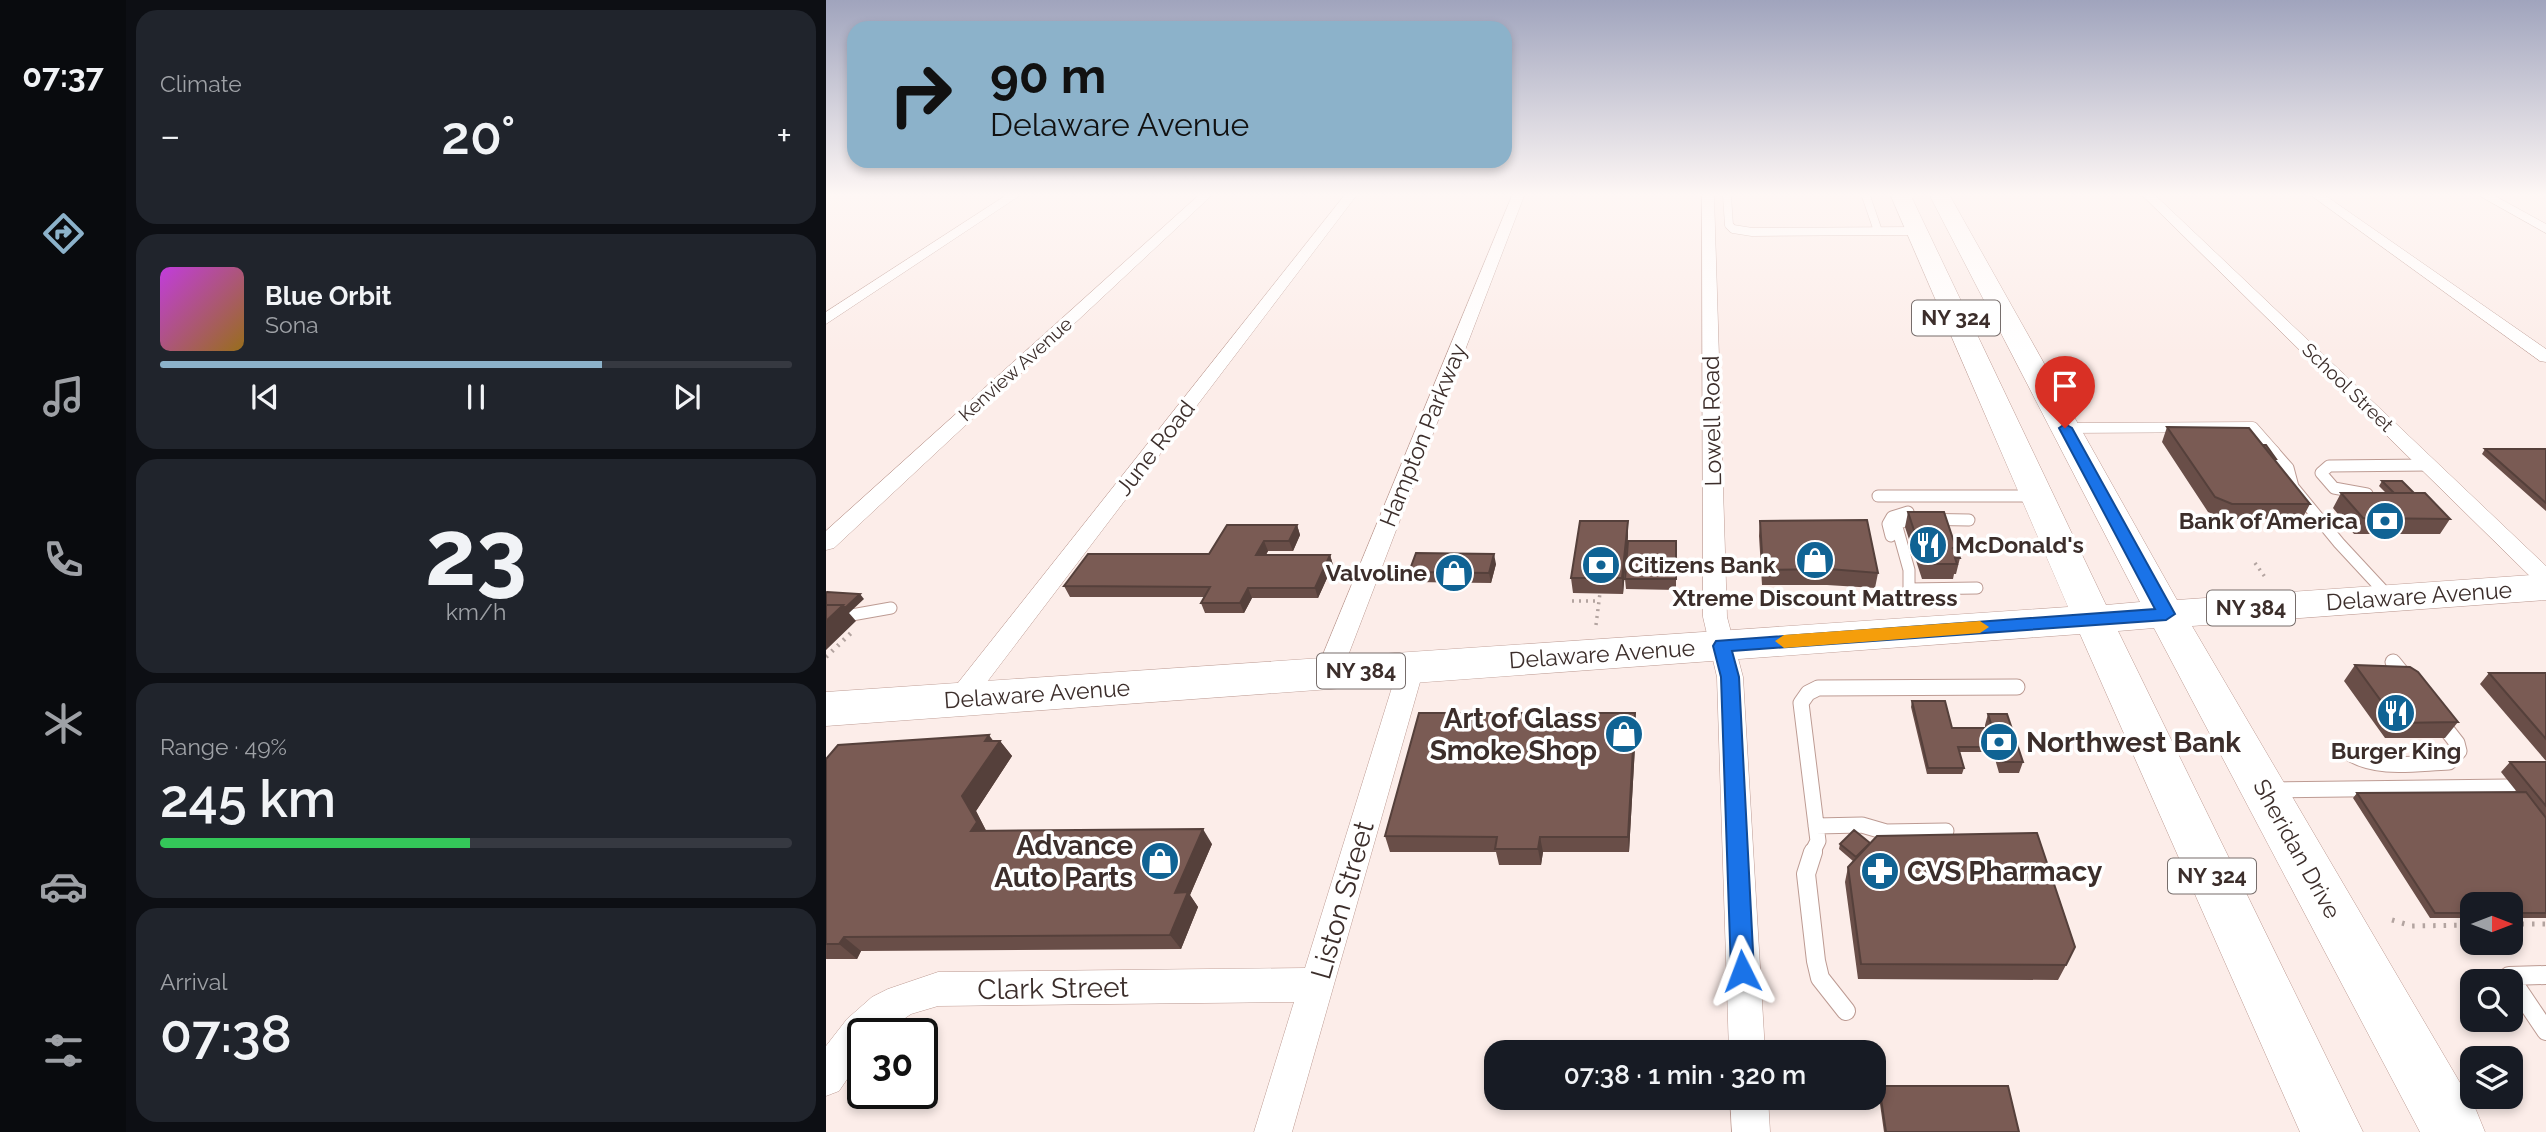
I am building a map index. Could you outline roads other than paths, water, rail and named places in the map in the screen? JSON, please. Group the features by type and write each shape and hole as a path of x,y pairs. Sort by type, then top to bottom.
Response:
{"main road":[{"name":"NY 324","path":"1924,249 2332,1132"},
{"name":"Sheridan Drive","path":"1969,249 2166,614 2454,1132"},
{"path":"1961,328 2012,328"},
{"name":"Delaware Avenue","path":"826,709 2544,586"}],"street":[{"path":"826,319 933,249"},
{"name":"Kenview Avenue","path":"826,543 1147,249"},
{"name":"June Road","path":"959,700 1309,249"},
{"name":"Hampton Parkway","path":"1328,674 1497,249"},
{"name":"Lowell Road","path":"1708,249 1715,617 1730,677 1745,1040"},
{"name":"School Street","path":"2204,249 2428,465 2544,586"},
{"path":"2393,249 2546,357"},
{"name":"Liston Street","path":"1273,1132 1411,668"},
{"name":"Clark Street","path":"826,1078 851,1038 873,1017 894,1003 918,993 938,989 1317,985"},
{"path":"1750,1110 1751,1132"}],"lane":[{"path":"2065,428 2244,427 2288,468 2293,486"},
{"path":"2244,427 2248,442"},
{"path":"2378,500 2340,491 2328,484 2321,473 2329,466 2428,465"},
{"path":"2282,479 2293,486 2339,543 2390,598"},
{"path":"1878,496 2037,496"},
{"path":"1891,536 1888,524 1892,517 1908,512 1953,513 1969,520 1910,519 1899,523 1897,527 1909,570 1909,589 1977,588"},
{"path":"853,609 891,608 853,609"},
{"path":"2393,662 2417,692"},
{"path":"1846,1011 1820,978 1816,961 1806,874 1808,861 1818,841 1801,703 1808,691 1818,688 2017,687"},
{"path":"2348,752 2363,762 2449,762 2459,751 2457,743 2433,712"},
{"path":"2264,790 2509,787"},
{"path":"1816,826 1862,825 1886,832 1946,831"},
{"path":"2546,975 2509,976 2546,1031"}],"place":[{"name":"Bank of America","path":"2385,521"},
{"name":"McDonald's","path":"1928,545"},
{"name":"Xtreme Discount Mattress","path":"1815,560"},
{"name":"Citizens Bank","path":"1601,565"},
{"name":"Valvoline","path":"1454,573"},
{"name":"Burger King","path":"2396,713"},
{"name":"Art of Glass Smoke Shop","path":"1624,734"},
{"name":"Northwest Bank","path":"1999,742"},
{"name":"Advance Auto Parts","path":"1160,861"},
{"name":"CVS Pharmacy","path":"1880,871"}]}
